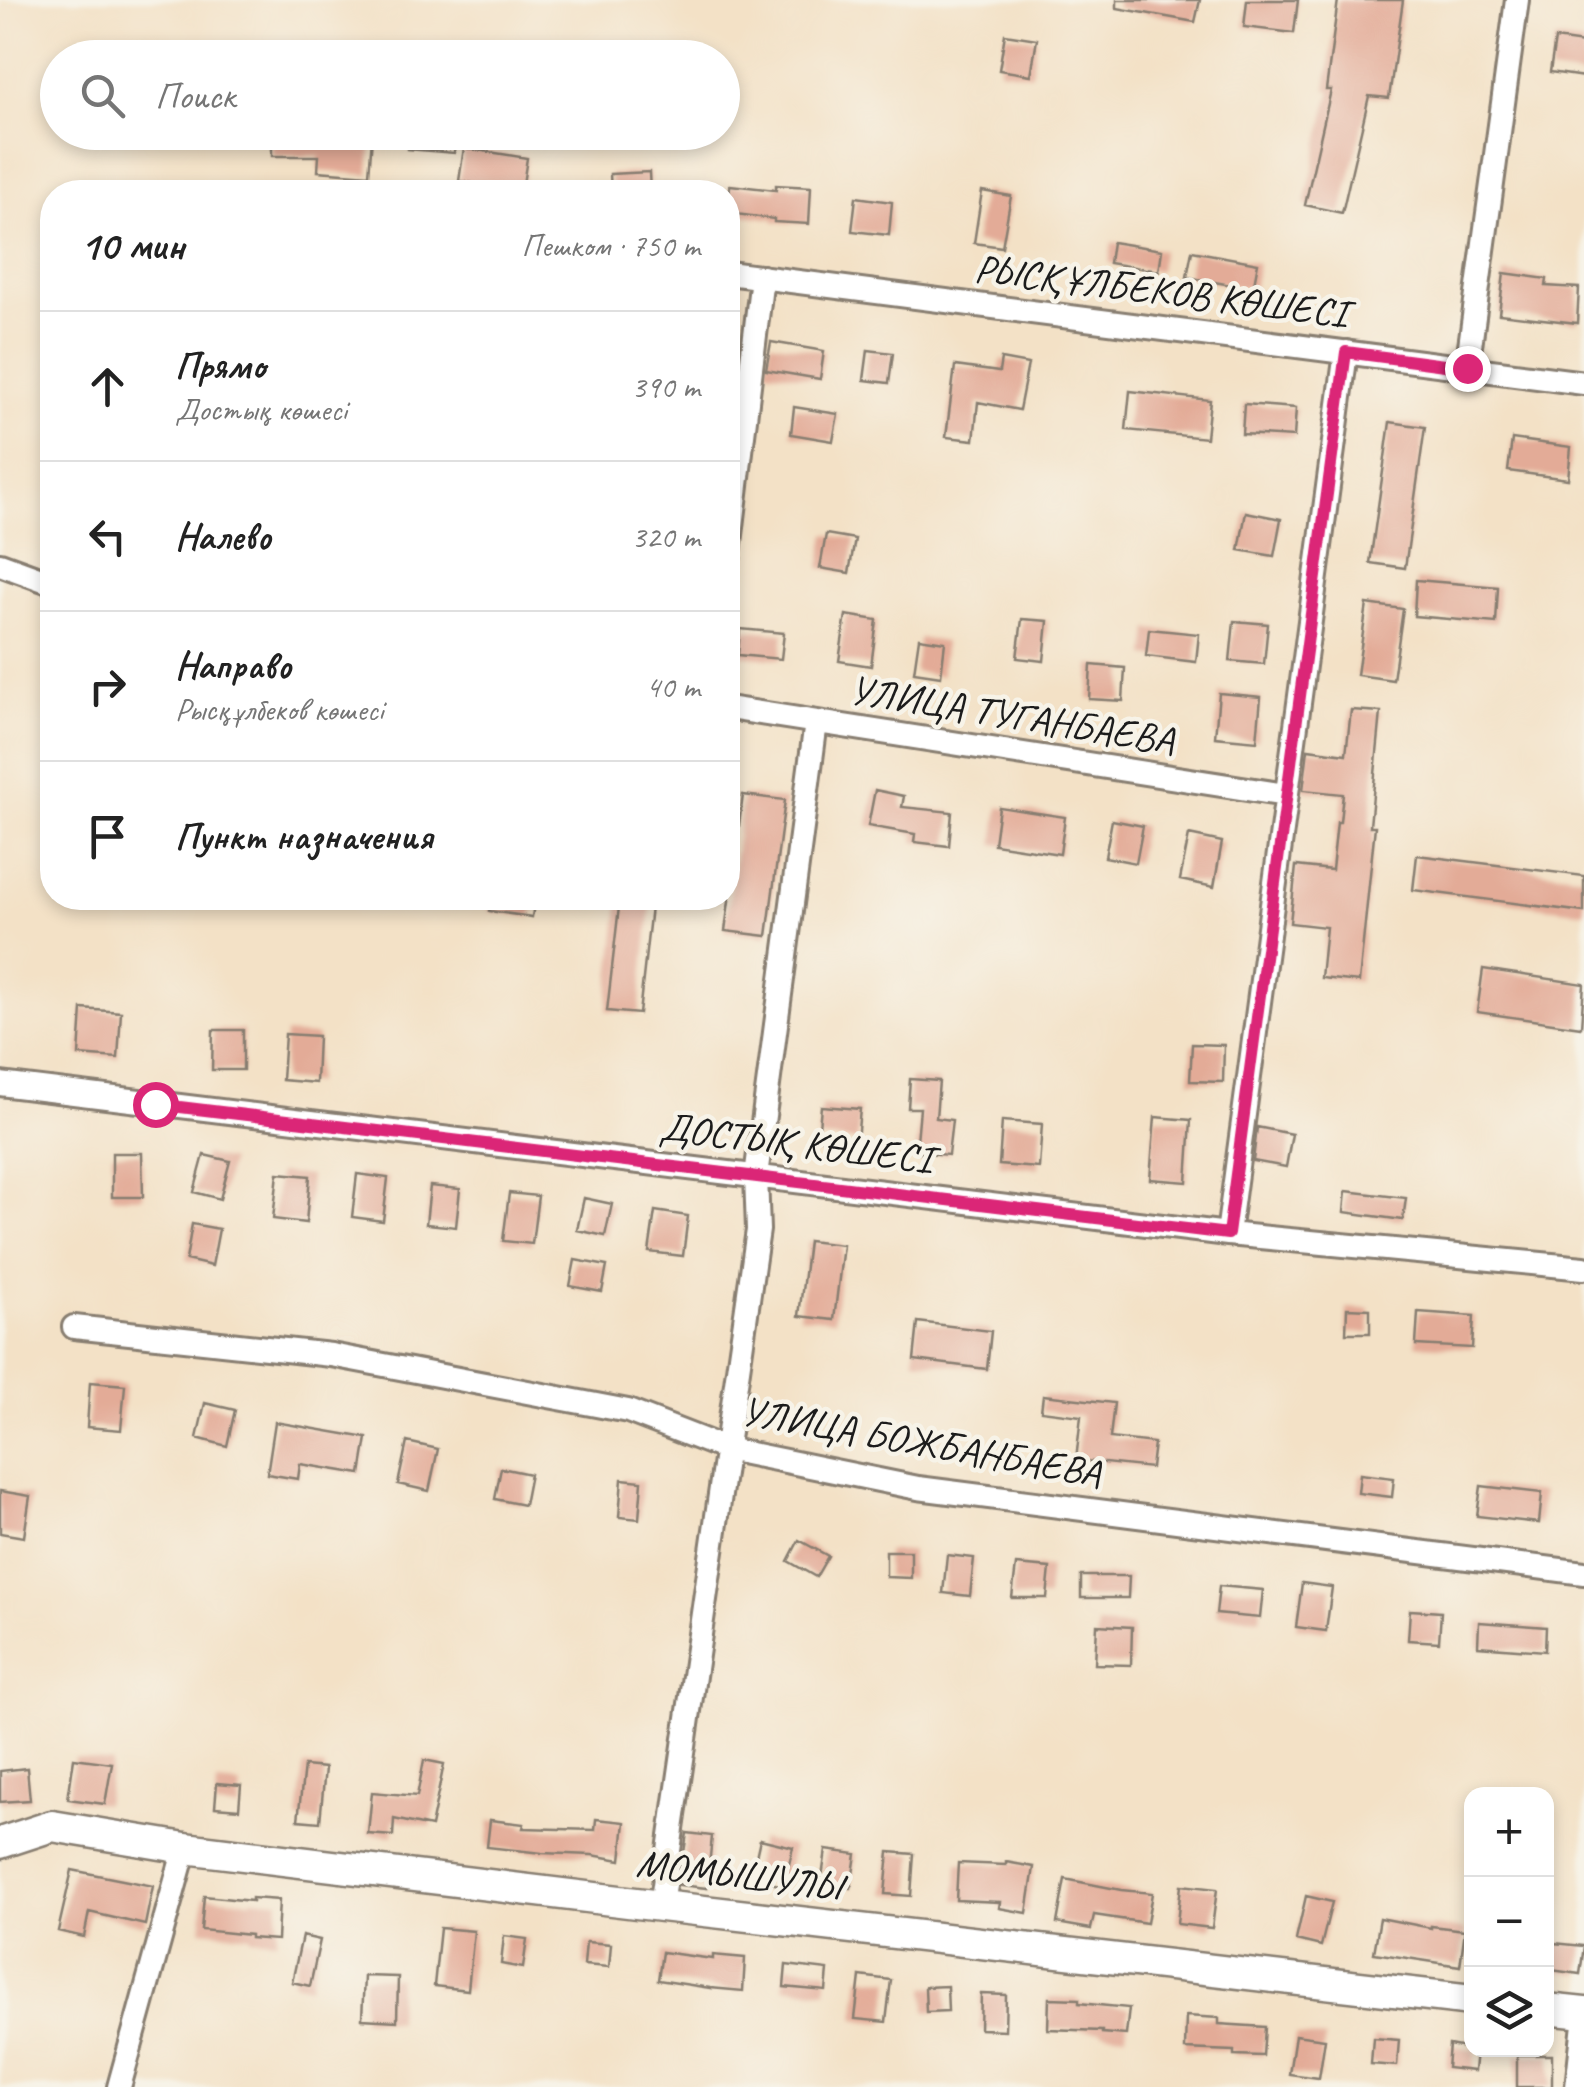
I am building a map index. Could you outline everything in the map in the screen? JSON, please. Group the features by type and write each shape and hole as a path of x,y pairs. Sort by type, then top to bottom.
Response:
{"street":[{"path":"1467,368 1518,0"},
{"name":"РЫСҚҰЛБЕКОВ КӨШЕСІ","path":"740,274 1584,383"},
{"path":"740,460 762,277"},
{"path":"1228,1234 1346,352"},
{"path":"0,564 40,579"},
{"name":"УЛИЦА ТУГАНБАЕВА","path":"740,710 1286,796"},
{"path":"660,1906 758,1230 756,1176 816,722"},
{"name":"ДОСТЫҚ КӨШЕСІ","path":"0,1084 1228,1234 1584,1268"},
{"name":"УЛИЦА БОЖБАНБАЕВА","path":"74,1328 331,1356 628,1412 726,1449 918,1488 1584,1573"},
{"name":"МОМЫШУЛЫ","path":"0,1843 52,1826 185,1848 1464,1999"},
{"path":"119,2087 185,1848"},
{"path":"1554,2010 1584,2013"},
{"path":"1577,2087 1584,2024"}],"building":[{"path":"1117,0 1200,0 1195,22 1117,8"},
{"path":"1247,0 1298,0 1294,33 1244,27"},
{"path":"1338,0 1403,0 1389,98 1369,96 1342,213 1305,205 1331,90 1326,90"},
{"path":"1005,34 1037,39 1031,75 999,70"},
{"path":"1555,39 1584,43 1584,77 1550,72"},
{"path":"272,150 371,150 369,175 318,171 319,156 272,156"},
{"path":"464,150 527,158 524,180 459,180"},
{"path":"649,172 649,180 610,180 610,174"},
{"path":"776,185 811,187 809,224 740,215 740,186 776,190"},
{"path":"982,191 1011,196 1002,247 974,243"},
{"path":"856,197 892,202 889,235 852,231"},
{"path":"1112,242 1162,250 1159,271 1109,263"},
{"path":"1192,251 1258,263 1253,289 1187,277"},
{"path":"1504,273 1547,279 1546,286 1579,288 1577,323 1499,314"},
{"path":"771,342 824,351 820,379 766,370"},
{"path":"868,350 893,353 889,383 864,380"},
{"path":"1001,359 1028,364 1019,410 978,402 974,440 946,437 955,366 999,372"},
{"path":"1130,391 1210,400 1206,438 1126,430"},
{"path":"1244,404 1296,408 1294,437 1242,434"},
{"path":"794,407 838,414 833,441 791,434"},
{"path":"1390,422 1425,427 1405,568 1370,563"},
{"path":"1512,439 1571,447 1568,479 1508,471"},
{"path":"1246,512 1281,519 1274,556 1239,550"},
{"path":"826,534 855,539 849,573 820,568"},
{"path":"1416,580 1498,587 1496,623 1414,616"},
{"path":"1367,604 1403,609 1393,680 1357,675"},
{"path":"846,615 877,620 871,666 839,661"},
{"path":"1022,619 1048,621 1044,661 1017,658"},
{"path":"1234,621 1268,624 1264,664 1230,661"},
{"path":"740,629 784,633 781,659 740,655"},
{"path":"1149,629 1199,634 1196,662 1146,656"},
{"path":"919,638 945,642 941,676 914,672"},
{"path":"1091,665 1125,668 1123,701 1089,699"},
{"path":"1219,693 1261,697 1257,741 1215,737"},
{"path":"1351,710 1381,712 1370,826 1375,826 1359,982 1321,978 1326,927 1290,923 1296,866 1332,870 1343,794 1303,790 1308,749 1346,754"},
{"path":"875,790 904,796 902,807 952,812 949,846 914,842 915,834 868,826"},
{"path":"743,795 785,800 767,936 725,931 728,910 740,910"},
{"path":"999,807 1065,817 1060,854 994,844"},
{"path":"1112,820 1143,826 1136,863 1105,857"},
{"path":"1189,835 1222,842 1214,887 1180,880"},
{"path":"1417,855 1584,876 1584,912 1413,890"},
{"path":"489,910 533,910 532,917"},
{"path":"619,910 651,910 639,1014 607,1011"},
{"path":"1483,969 1584,984 1581,1027 1477,1012"},
{"path":"82,1009 121,1012 118,1058 79,1055"},
{"path":"213,1030 243,1030 243,1070 212,1070"},
{"path":"285,1034 318,1036 316,1083 282,1080"},
{"path":"1192,1044 1224,1045 1223,1082 1190,1081"},
{"path":"910,1079 939,1081 936,1118 952,1120 948,1155 916,1152 920,1108 908,1108"},
{"path":"821,1106 860,1109 857,1141 818,1138"},
{"path":"1155,1117 1191,1120 1187,1182 1150,1179"},
{"path":"1002,1121 1042,1124 1039,1168 999,1165"},
{"path":"1257,1127 1292,1134 1286,1167 1253,1161"},
{"path":"112,1153 142,1153 143,1197 112,1197"},
{"path":"204,1155 230,1161 220,1199 194,1192"},
{"path":"278,1173 310,1176 306,1223 273,1219"},
{"path":"357,1174 388,1178 383,1221 352,1217"},
{"path":"430,1186 460,1189 456,1227 426,1224"},
{"path":"1346,1191 1406,1198 1403,1220 1344,1212"},
{"path":"509,1193 538,1196 532,1244 503,1241"},
{"path":"584,1198 612,1204 605,1236 577,1230"},
{"path":"655,1211 688,1216 683,1256 649,1252"},
{"path":"192,1224 219,1229 212,1266 186,1260"},
{"path":"808,1241 843,1245 834,1320 799,1316"},
{"path":"575,1260 607,1266 602,1292 570,1286"},
{"path":"1347,1308 1370,1309 1370,1333 1346,1333"},
{"path":"1418,1312 1474,1316 1472,1348 1416,1345"},
{"path":"918,1322 991,1331 987,1369 914,1360"},
{"path":"90,1382 125,1385 121,1430 87,1427"},
{"path":"1043,1395 1114,1403 1110,1438 1154,1443 1151,1468 1076,1460 1081,1416 1041,1411"},
{"path":"205,1403 235,1410 227,1446 197,1438"},
{"path":"275,1422 367,1438 361,1474 300,1464 298,1479 267,1474"},
{"path":"407,1442 438,1449 429,1491 398,1484"},
{"path":"501,1468 530,1474 524,1505 495,1499"},
{"path":"1360,1474 1394,1478 1392,1497 1358,1493"},
{"path":"622,1479 642,1481 639,1519 619,1517"},
{"path":"1481,1486 1542,1493 1539,1523 1477,1516"},
{"path":"0,1491 30,1496 24,1537 0,1533"},
{"path":"799,1540 828,1556 816,1577 788,1561"},
{"path":"886,1551 911,1551 911,1578 886,1577"},
{"path":"947,1555 974,1558 970,1596 943,1593"},
{"path":"1016,1565 1050,1568 1047,1598 1012,1598"},
{"path":"1081,1576 1129,1576 1128,1598 1081,1598"},
{"path":"1302,1583 1332,1587 1326,1631 1296,1627"},
{"path":"1219,1586 1263,1590 1260,1618 1216,1614"},
{"path":"1410,1610 1441,1612 1439,1642 1408,1640"},
{"path":"1479,1622 1546,1627 1545,1651 1478,1646"},
{"path":"1097,1625 1132,1627 1131,1665 1095,1664"},
{"path":"74,1758 112,1763 105,1804 68,1799"},
{"path":"424,1760 444,1764 431,1827 394,1819 393,1836 368,1834 372,1792 417,1796"},
{"path":"304,1766 325,1768 320,1822 298,1820"},
{"path":"27,1768 30,1800 0,1802 0,1771"},
{"path":"217,1783 241,1785 239,1809 215,1807"},
{"path":"596,1819 625,1822 621,1860 487,1847 490,1820 524,1824 523,1828 595,1830"},
{"path":"687,1833 712,1836 707,1888 679,1885"},
{"path":"760,1839 793,1847 784,1886 751,1879"},
{"path":"826,1850 856,1854 851,1888 821,1884"},
{"path":"889,1852 914,1854 911,1896 885,1894"},
{"path":"1006,1862 1034,1867 1027,1913 999,1908 1000,1902 956,1900 958,1863"},
{"path":"72,1870 153,1886 145,1925 89,1912 84,1937 58,1931"},
{"path":"1065,1879 1152,1893 1147,1923 1094,1915 1091,1929 1057,1923"},
{"path":"1181,1885 1217,1889 1212,1928 1177,1924"},
{"path":"204,1896 279,1900 277,1940 201,1930"},
{"path":"1306,1896 1332,1902 1321,1946 1296,1940"},
{"path":"1380,1918 1464,1930 1460,1966 1374,1953"},
{"path":"440,1928 474,1931 468,1990 434,1986"},
{"path":"302,1936 320,1940 310,1986 292,1982"},
{"path":"504,1936 527,1939 523,1968 501,1964"},
{"path":"586,1942 611,1944 609,1967 584,1965"},
{"path":"1554,1943 1584,1946 1580,1974 1554,1970"},
{"path":"662,1952 713,1959 713,1955 745,1958 743,1991 658,1980"},
{"path":"786,1965 828,1970 826,1991 784,1987"},
{"path":"364,1976 398,1977 397,2021 362,2019"},
{"path":"860,1976 891,1980 886,2022 855,2019"},
{"path":"947,1986 948,2011 926,2012 925,1987"},
{"path":"981,1994 1006,1995 1005,2030 980,2029"},
{"path":"1049,1998 1129,2008 1126,2035 1048,2029"},
{"path":"1186,2016 1219,2018 1219,2024 1265,2027 1263,2056 1185,2049"},
{"path":"1295,2035 1325,2039 1319,2078 1289,2074"},
{"path":"1373,2038 1399,2040 1397,2066 1371,2064"},
{"path":"1449,2045 1464,2048 1464,2057 1475,2057 1474,2071 1447,2068"},
{"path":"1517,2057 1552,2057 1552,2087 1517,2087"}],"route":[{"path":"155,1104 1228,1234 1346,352 1467,368"}]}
